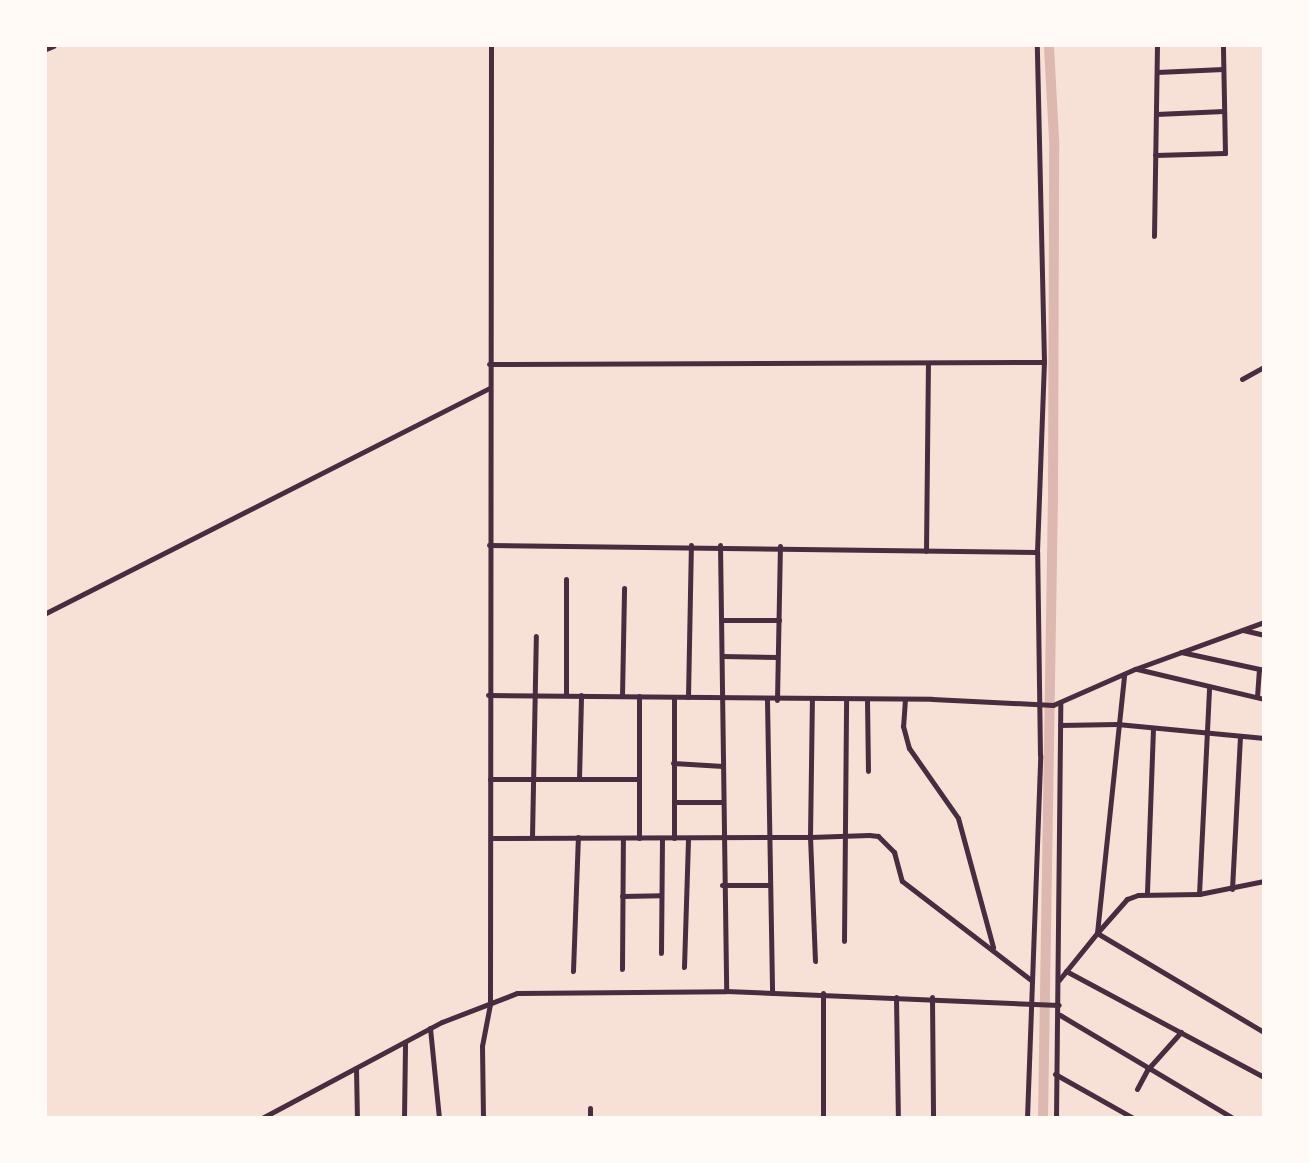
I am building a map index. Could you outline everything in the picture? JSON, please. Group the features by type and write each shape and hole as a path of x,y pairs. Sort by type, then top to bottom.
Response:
{"street":[{"path":"46,49 53,46"},
{"path":"483,1118 482,1046 489,1004 491,838 488,695 492,46"},
{"path":"1027,1118 1038,704 1037,552 1044,362 1037,46"},
{"path":"1154,236 1157,46"},
{"path":"1155,155 1224,153 1223,46"},
{"path":"1157,72 1223,69"},
{"path":"1156,114 1224,111"},
{"path":"489,364 1044,362"},
{"path":"926,551 929,364"},
{"path":"1242,379 1264,367"},
{"path":"46,613 489,388"},
{"path":"489,545 720,545 1037,552"},
{"path":"688,696 691,545"},
{"path":"720,545 722,885 726,991"},
{"path":"777,700 780,546"},
{"path":"566,579 566,695"},
{"path":"622,696 624,588"},
{"path":"722,620 779,620"},
{"path":"488,695 688,696 846,701 905,699 1056,704 1135,669 1264,622"},
{"path":"1242,630 1264,635"},
{"path":"532,837 536,636"},
{"path":"1135,669 1260,698 1261,669 1179,652"},
{"path":"722,656 778,657"},
{"path":"1097,933 1124,674"},
{"path":"1199,894 1209,687"},
{"path":"579,779 581,695"},
{"path":"639,696 639,838"},
{"path":"674,697 674,838"},
{"path":"905,699 903,726 909,748 958,818 993,947"},
{"path":"767,700 772,993"},
{"path":"812,700 810,837 814,961"},
{"path":"867,700 868,771"},
{"path":"844,942 846,701"},
{"path":"1056,704 1060,725 1055,854 1060,1015 1055,1074 1056,1118"},
{"path":"1060,725 1117,724 1264,738"},
{"path":"1147,892 1153,728"},
{"path":"1232,888 1240,736"},
{"path":"673,763 723,766"},
{"path":"490,779 638,779"},
{"path":"674,802 722,802"},
{"path":"491,838 878,836 886,842 902,881 993,947 1031,980"},
{"path":"573,971 578,837"},
{"path":"622,969 623,838"},
{"path":"684,967 688,838"},
{"path":"661,953 662,839"},
{"path":"1059,980 1127,899 1147,892 1199,894 1264,881"},
{"path":"722,885 769,885"},
{"path":"622,896 661,895"},
{"path":"1097,933 1264,1032"},
{"path":"1066,971 1264,1077"},
{"path":"262,1118 430,1028 517,993 823,993 1059,1005"},
{"path":"823,993 823,1118"},
{"path":"896,997 898,1118"},
{"path":"932,997 933,1118"},
{"path":"1060,1015 1147,1070 1233,1118"},
{"path":"430,1028 439,1118"},
{"path":"1137,1089 1147,1070 1181,1032"},
{"path":"404,1118 405,1042"},
{"path":"356,1068 357,1118"},
{"path":"1055,1074 1133,1118"},
{"path":"590,1108 590,1118"}],"waterway":[{"path":"1043,1118 1053,493 1054,139 1049,46"}]}
